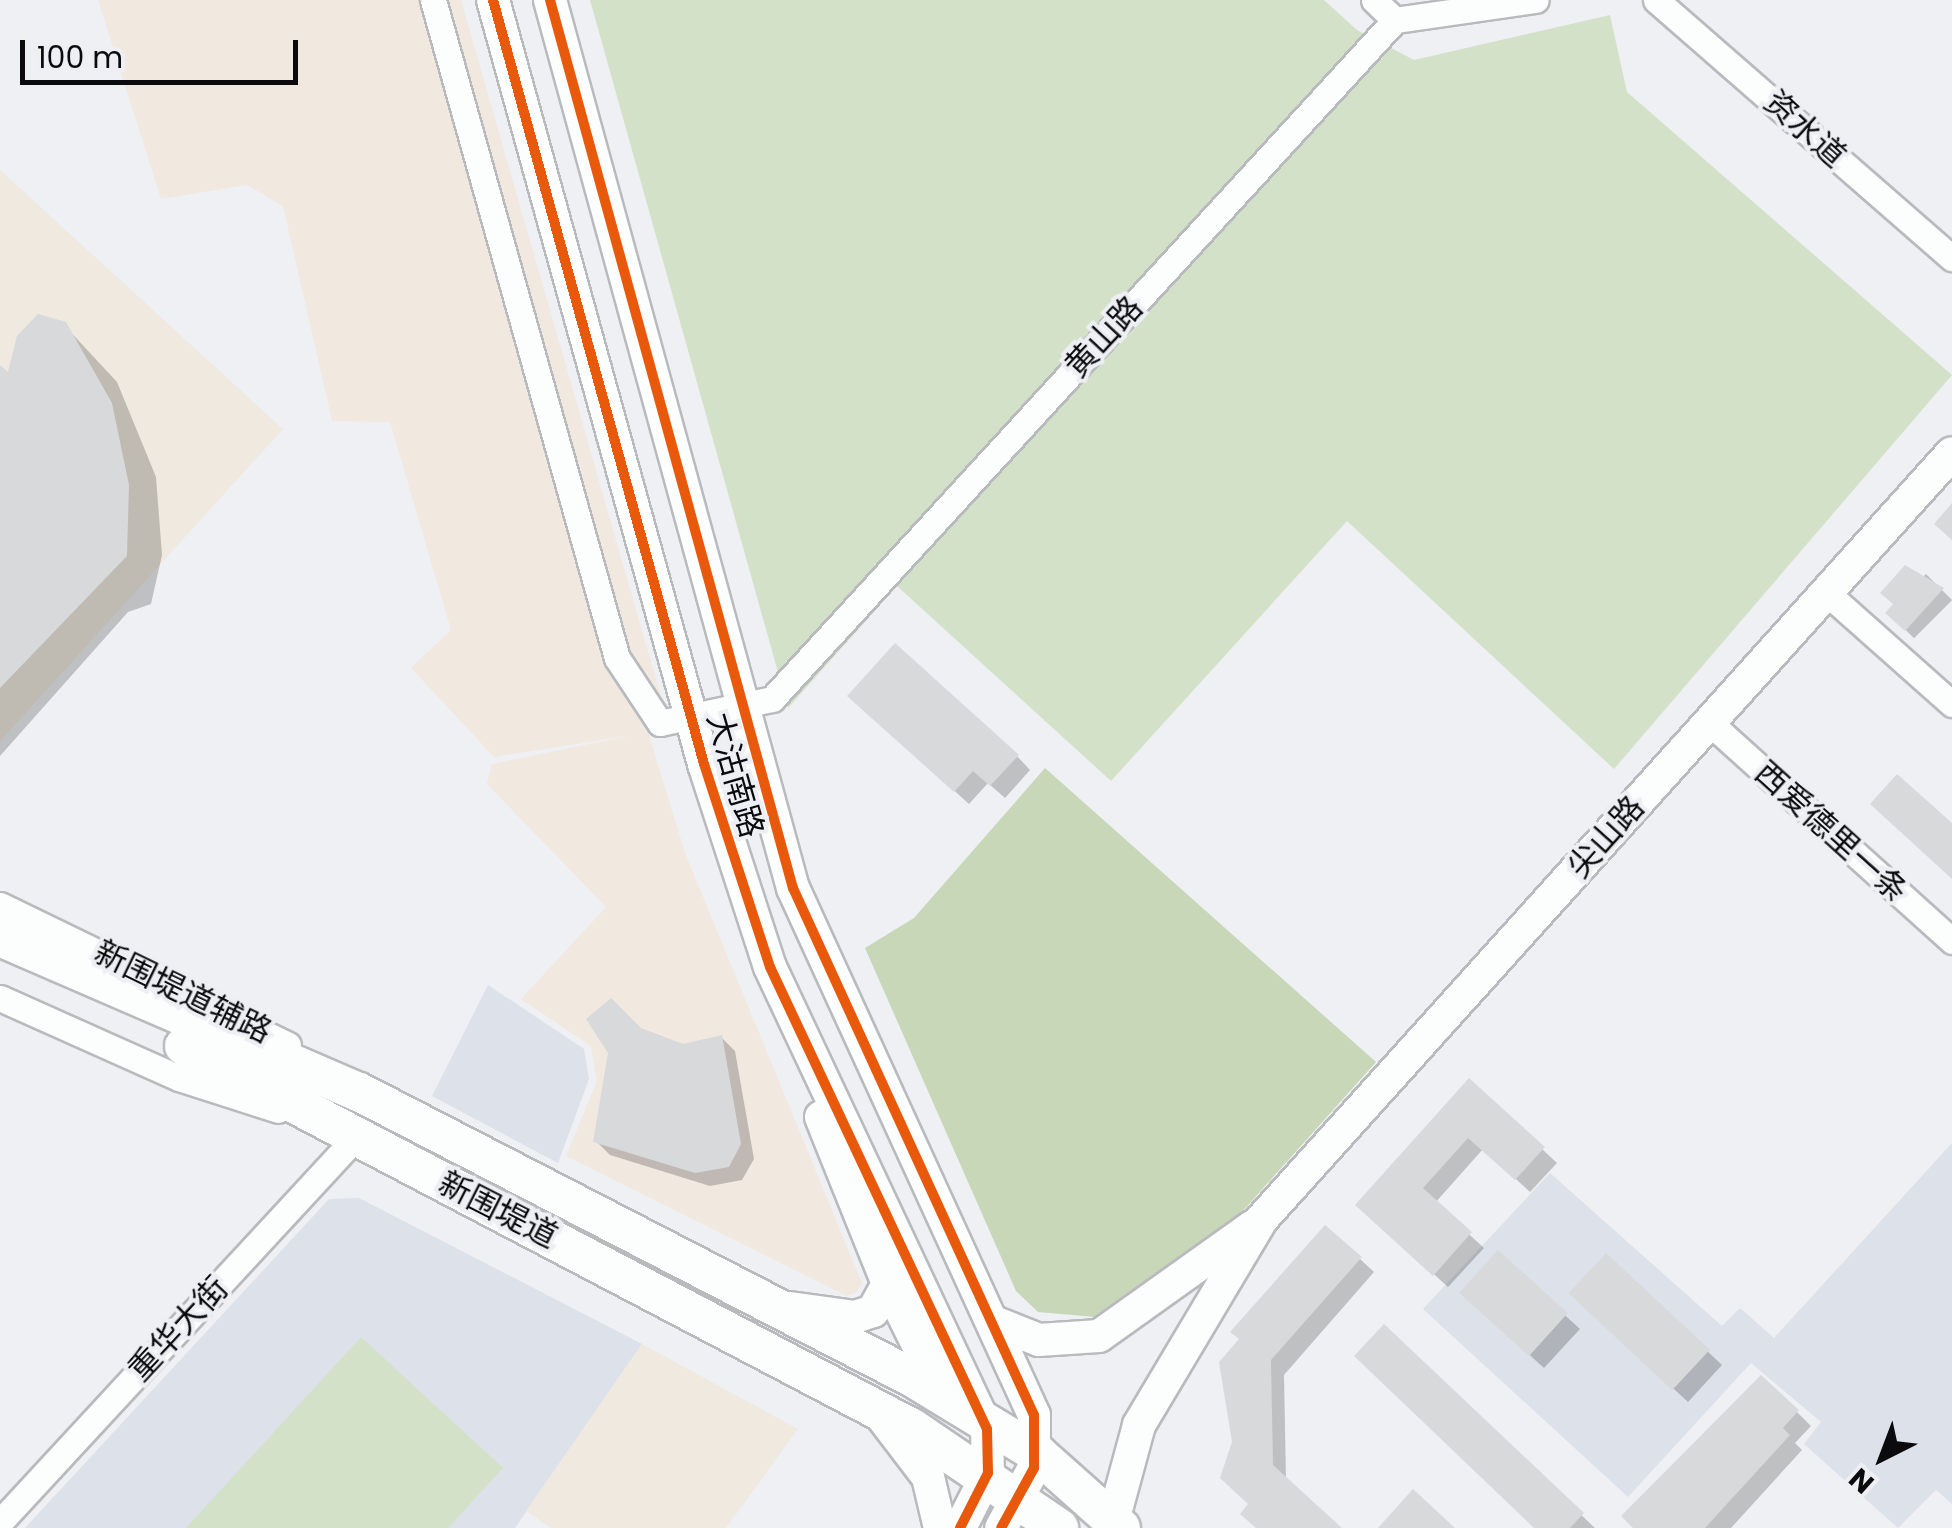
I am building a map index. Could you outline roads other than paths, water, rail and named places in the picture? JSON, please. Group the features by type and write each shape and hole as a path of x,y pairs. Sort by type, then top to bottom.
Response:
{"highway":[{"name":"新围堤道","path":"0,938 199,1041 348,1133 873,1408 988,1473 1059,1528"},
{"name":"新围堤道","path":"0,962 199,1041 358,1092 982,1414 1038,1454 1117,1525"}],"main road":[{"name":"大沽南路","path":"492,0 692,721 802,1045 982,1414 988,1473"},
{"name":"大沽南路","path":"550,0 742,708 811,934 994,1322 1034,1415 1038,1454"},
{"name":"尖山路","path":"1117,1525 1139,1425 1261,1220 1952,453"},
{"path":"802,1045 836,1170 888,1284 924,1355 982,1414"},
{"name":"尖山路","path":"994,1322 1039,1340 1098,1336 1261,1220"},
{"path":"772,1304 855,1317 872,1311 888,1284"},
{"path":"873,1408 922,1465 940,1528"},
{"path":"1000,1528 1020,1496 1038,1454"},
{"path":"960,1528 988,1473"}],"street":[{"path":"433,0 617,658 648,714 692,721"},
{"path":"1374,0 1395,20 1536,0"},
{"name":"资水道","path":"1656,0 1952,258"},
{"name":"黄山路","path":"692,721 772,699 1395,20"},
{"path":"1828,594 1952,704"},
{"name":"西爱德里一条","path":"1710,723 1952,941"},
{"name":"新围堤道辅路","path":"0,905 218,1004 358,1092"},
{"path":"0,998 178,1078 348,1133"},
{"name":"重华大街","path":"0,1522 348,1133"}]}
